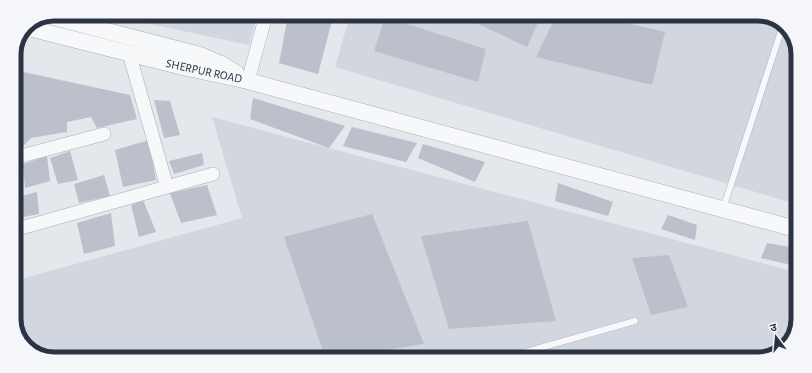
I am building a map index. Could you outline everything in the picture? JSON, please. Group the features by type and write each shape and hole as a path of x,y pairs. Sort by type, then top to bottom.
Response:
{"street":[{"name":"SHERPUR ROAD","path":"68,21 200,55 218,63 248,80"},
{"path":"264,21 248,80 791,228"},
{"name":"SHERPUR ROAD","path":"33,29 183,67 248,80"},
{"path":"129,54 168,187"},
{"path":"21,156 104,134"},
{"path":"21,228 213,174"}],"lane":[{"path":"723,209 781,31"},
{"path":"525,352 635,321"}],"shaded area":[{"path":"136,21 255,21 249,45"},
{"path":"348,21 758,21 771,24 783,32 789,43 791,52 791,203 335,67"},
{"path":"212,117 791,271 790,325 783,341 769,350 762,352 54,352 41,349 34,345 23,330 21,321 21,279 242,218"}],"building":[{"path":"287,21 332,21 318,74 279,63"},
{"path":"384,21 398,21 486,49 478,82 374,51"},
{"path":"472,21 539,21 527,47"},
{"path":"554,21 618,21 665,32 652,85 536,57"},
{"path":"21,72 130,95 137,119 97,128 91,117 67,122 67,132 31,138 21,148"},
{"path":"253,98 345,126 329,148 250,119"},
{"path":"154,100 170,101 180,135 164,138"},
{"path":"352,127 417,143 406,162 343,146"},
{"path":"149,140 156,180 123,187 115,150"},
{"path":"423,144 485,162 475,182 418,158"},
{"path":"70,151 78,180 58,184 50,158"},
{"path":"202,153 204,165 174,174 169,161"},
{"path":"47,156 50,181 25,188 23,164"},
{"path":"104,175 110,196 79,203 74,184"},
{"path":"558,183 613,202 608,216 555,201"},
{"path":"207,185 217,215 181,223 170,193"},
{"path":"37,192 39,214 23,217 21,209 21,196"},
{"path":"143,200 156,232 139,237 131,205"},
{"path":"111,213 115,246 84,254 77,223"},
{"path":"372,214 424,344 374,352 323,352 284,237"},
{"path":"668,215 697,225 695,240 661,229"},
{"path":"528,221 556,321 449,329 421,236"},
{"path":"767,243 791,247 791,265 761,258"},
{"path":"669,255 688,307 651,315 632,258"}]}
